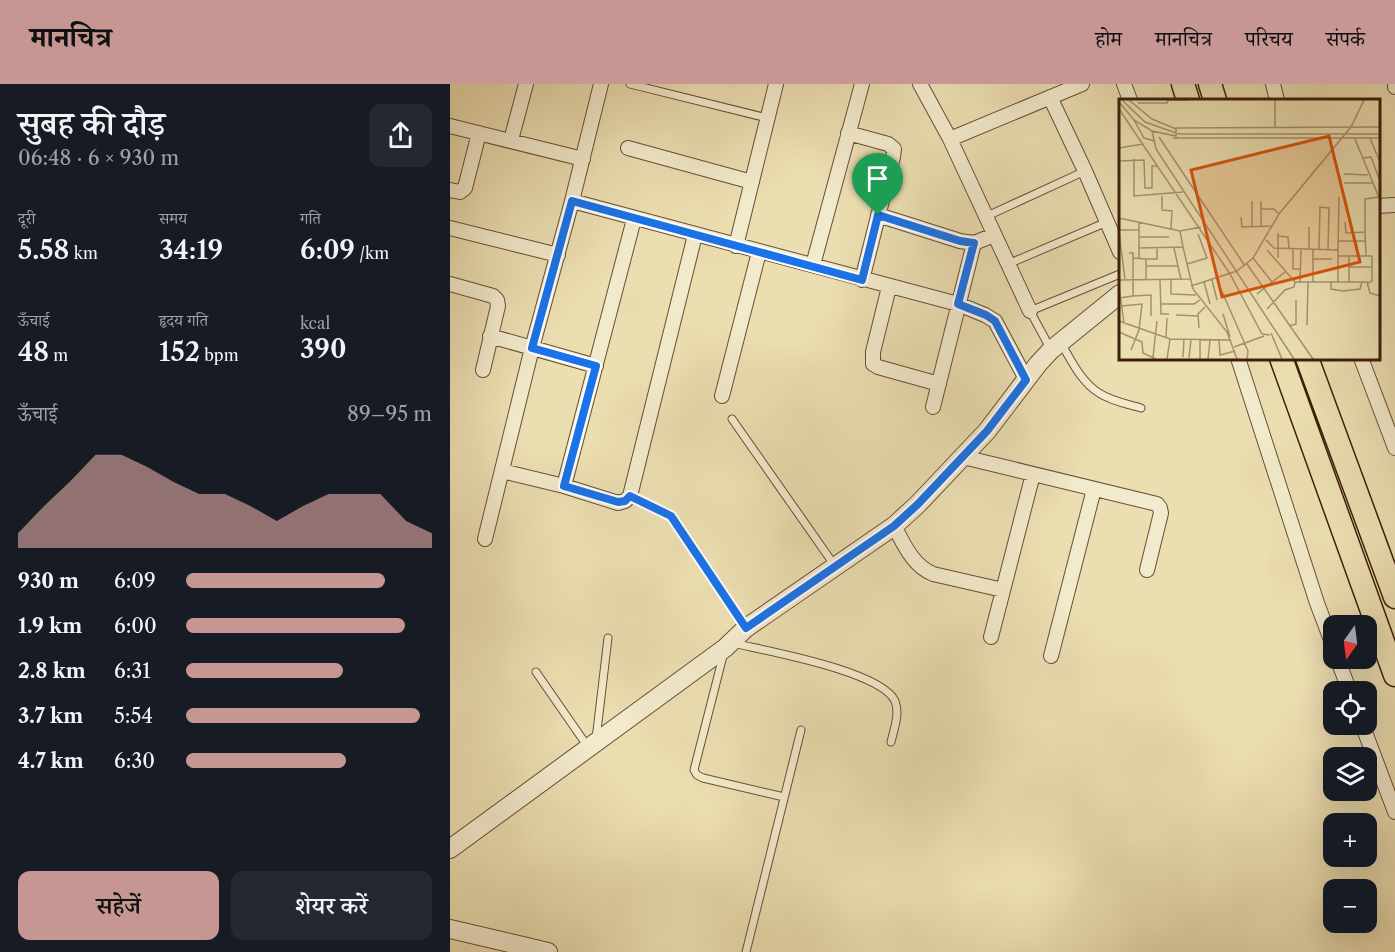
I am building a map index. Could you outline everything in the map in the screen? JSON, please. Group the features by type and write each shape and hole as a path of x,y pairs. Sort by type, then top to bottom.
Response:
{"main road":[{"path":"1183,84 1188,99"},
{"path":"1210,84 1215,99"},
{"path":"1282,360 1395,675"},
{"path":"1308,360 1390,570 1395,597"}],"street":[{"path":"511,140 526,84"},
{"path":"485,539 601,84"},
{"path":"736,246 776,84"},
{"path":"813,265 862,84"},
{"path":"920,84 950,139 1030,311"},
{"path":"950,139 1082,84"},
{"path":"1124,84 1130,99"},
{"path":"1273,84 1277,99"},
{"path":"1050,97 1119,250"},
{"path":"450,126 583,159"},
{"path":"450,190 460,192 465,188 479,133"},
{"path":"848,133 888,144 894,149 862,280"},
{"path":"628,148 752,182"},
{"path":"572,201 958,304 986,315 995,321 1026,380"},
{"path":"1380,206 1395,205"},
{"path":"878,215 960,241 974,243 994,235"},
{"path":"564,486 634,219"},
{"path":"450,228 558,255"},
{"path":"502,471 618,502 625,501 630,496 695,235"},
{"path":"933,407 974,243"},
{"path":"722,396 759,252"},
{"path":"450,284 493,296 497,300 498,306 483,370"},
{"path":"889,287 873,352 873,364 939,384"},
{"path":"450,849 728,645 746,628 894,526 987,431 1026,380 1056,346 1119,295"},
{"path":"490,336 596,366"},
{"path":"1239,360 1323,619"},
{"path":"1362,360 1392,432 1395,448"},
{"path":"963,457 1157,504 1160,508 1147,570"},
{"path":"991,637 1033,474"},
{"path":"1050,656 1094,489"},
{"path":"894,526 915,563 923,569 933,574 1003,590"},
{"path":"1366,735 1395,812"},
{"path":"450,928 548,952"}],"lane":[{"path":"630,84 768,118"},
{"path":"985,217 1085,171"},
{"path":"1008,264 1107,222"},
{"path":"1119,274 1030,311 1056,346 1099,393 1141,408"},
{"path":"732,419 835,566"},
{"path":"630,496 671,516 746,628"},
{"path":"592,745 608,638"},
{"path":"784,798 703,778 694,770 728,645 814,662 869,680 885,690 894,700 897,710 891,742"},
{"path":"536,672 592,745"},
{"path":"746,952 801,730"}],"route":[{"path":"572,201 862,280 878,215 960,241 974,243 958,304 995,321 1026,380 987,431 894,526 746,628 671,516 630,496 625,501 618,502 564,486 596,366 532,348 572,201"}]}
